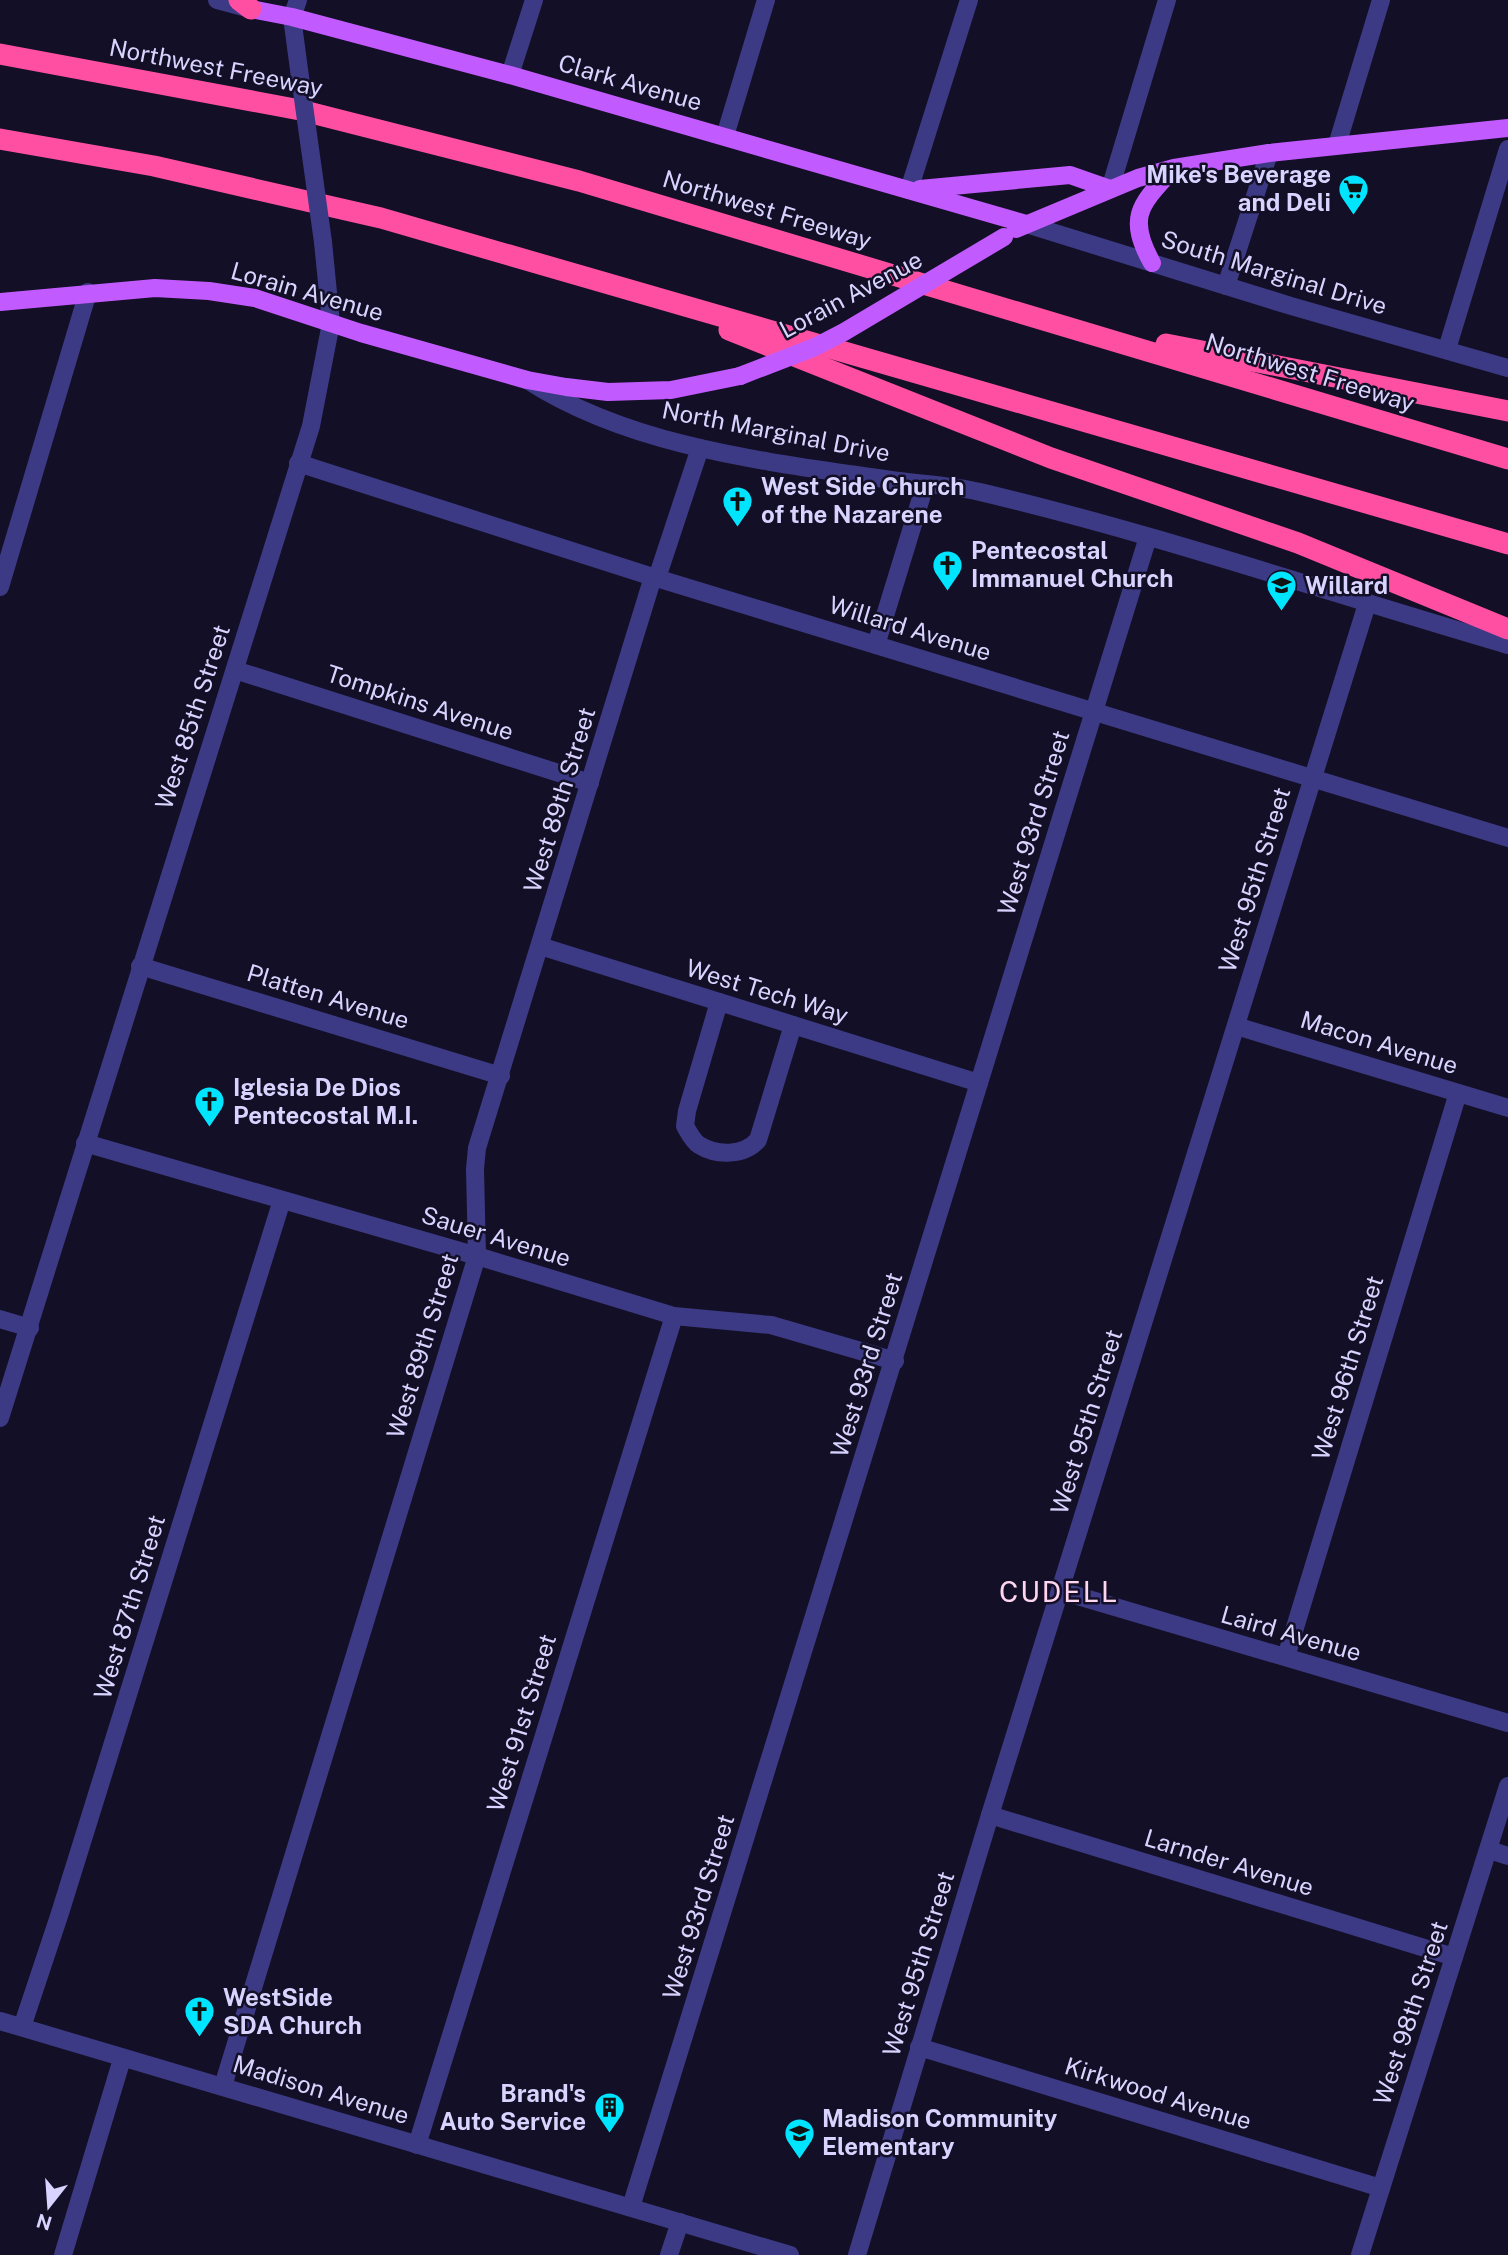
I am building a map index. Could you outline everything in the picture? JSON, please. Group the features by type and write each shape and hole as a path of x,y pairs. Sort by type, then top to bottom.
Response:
{"highway":[{"name":"Northwest Freeway","path":"0,54 300,110 579,181 1508,458"},
{"path":"0,139 154,166 382,218 1508,544"},
{"path":"617,285 1051,458 1298,543 1508,629"},
{"path":"1052,322 1508,411"}],"main road":[{"name":"Clark Avenue","path":"245,5 295,8 510,75 1026,224"},
{"name":"Lorain Avenue","path":"0,302 155,288 209,290 254,298 527,380 608,392 671,390 740,376 816,347 1026,224 1138,178 1174,168 1269,153 1508,128"},
{"path":"1152,262 1139,236 1139,220 1146,197 1174,168"},
{"path":"909,190 1070,175 1110,189"}],"street":[{"name":"Clark Avenue","path":"217,0 245,5"},
{"path":"510,75 534,0"},
{"path":"725,136 766,0"},
{"path":"909,190 969,0"},
{"path":"1110,189 1167,0"},
{"path":"1337,145 1381,0"},
{"name":"West 85th Street","path":"0,1418 311,426 331,323 323,242 300,76 295,8"},
{"path":"1447,349 1508,149"},
{"path":"1226,286 1269,153"},
{"name":"South Marginal Drive","path":"1026,224 1226,286 1508,368"},
{"path":"0,587 88,292"},
{"name":"North Marginal Drive","path":"527,380 578,409 700,447 799,467 976,491 1086,518 1508,645"},
{"name":"West 89th Street","path":"223,2086 477,1256 477,1148 655,577 700,447"},
{"name":"Willard Avenue","path":"299,463 655,577 1508,838"},
{"path":"876,645 925,485"},
{"name":"West 93rd Street","path":"631,2207 1148,537"},
{"name":"West 95th Street","path":"857,2255 990,1815 1367,604"},
{"name":"Tompkins Avenue","path":"235,670 590,783"},
{"name":"West Tech Way","path":"540,946 979,1083"},
{"name":"Platten Avenue","path":"140,966 500,1076"},
{"path":"719,1002 685,1126 699,1145 714,1150 734,1153 752,1147 758,1140 793,1025"},
{"name":"Macon Avenue","path":"1236,1026 1508,1108"},
{"name":"West 96th Street","path":"1286,1657 1458,1093"},
{"name":"Sauer Avenue","path":"86,1143 674,1316 771,1325 895,1361"},
{"name":"West 87th Street","path":"22,2027 282,1200"},
{"name":"West 91st Street","path":"417,2145 674,1316"},
{"path":"0,1318 30,1328"},
{"name":"Laird Avenue","path":"1061,1591 1508,1724"},
{"name":"West 98th Street","path":"1360,2255 1508,1786"},
{"name":"Larnder Avenue","path":"990,1815 1454,1957"},
{"path":"1489,1850 1508,1856"},
{"name":"Madison Avenue","path":"0,2021 790,2255"},
{"name":"Kirkwood Avenue","path":"919,2047 1381,2188"},
{"path":"63,2255 122,2059"},
{"path":"669,2255 680,2222"}],"place":[{"name":"Mike's Beverage and Deli","path":"1354,216"},
{"name":"West Side Church of the Nazarene","path":"738,528"},
{"name":"Pentecostal Immanuel Church","path":"948,592"},
{"name":"Willard","path":"1282,613"},
{"name":"Iglesia De Dios Pentecostal M.I.","path":"210,1129"},
{"name":"WestSide SDA Church","path":"200,2039"},
{"name":"Brand's Auto Service","path":"609,2135"},
{"name":"Madison Community Elementary","path":"799,2160"}],"district":[{"name":"CUDELL","path":"1059,1592"}]}
